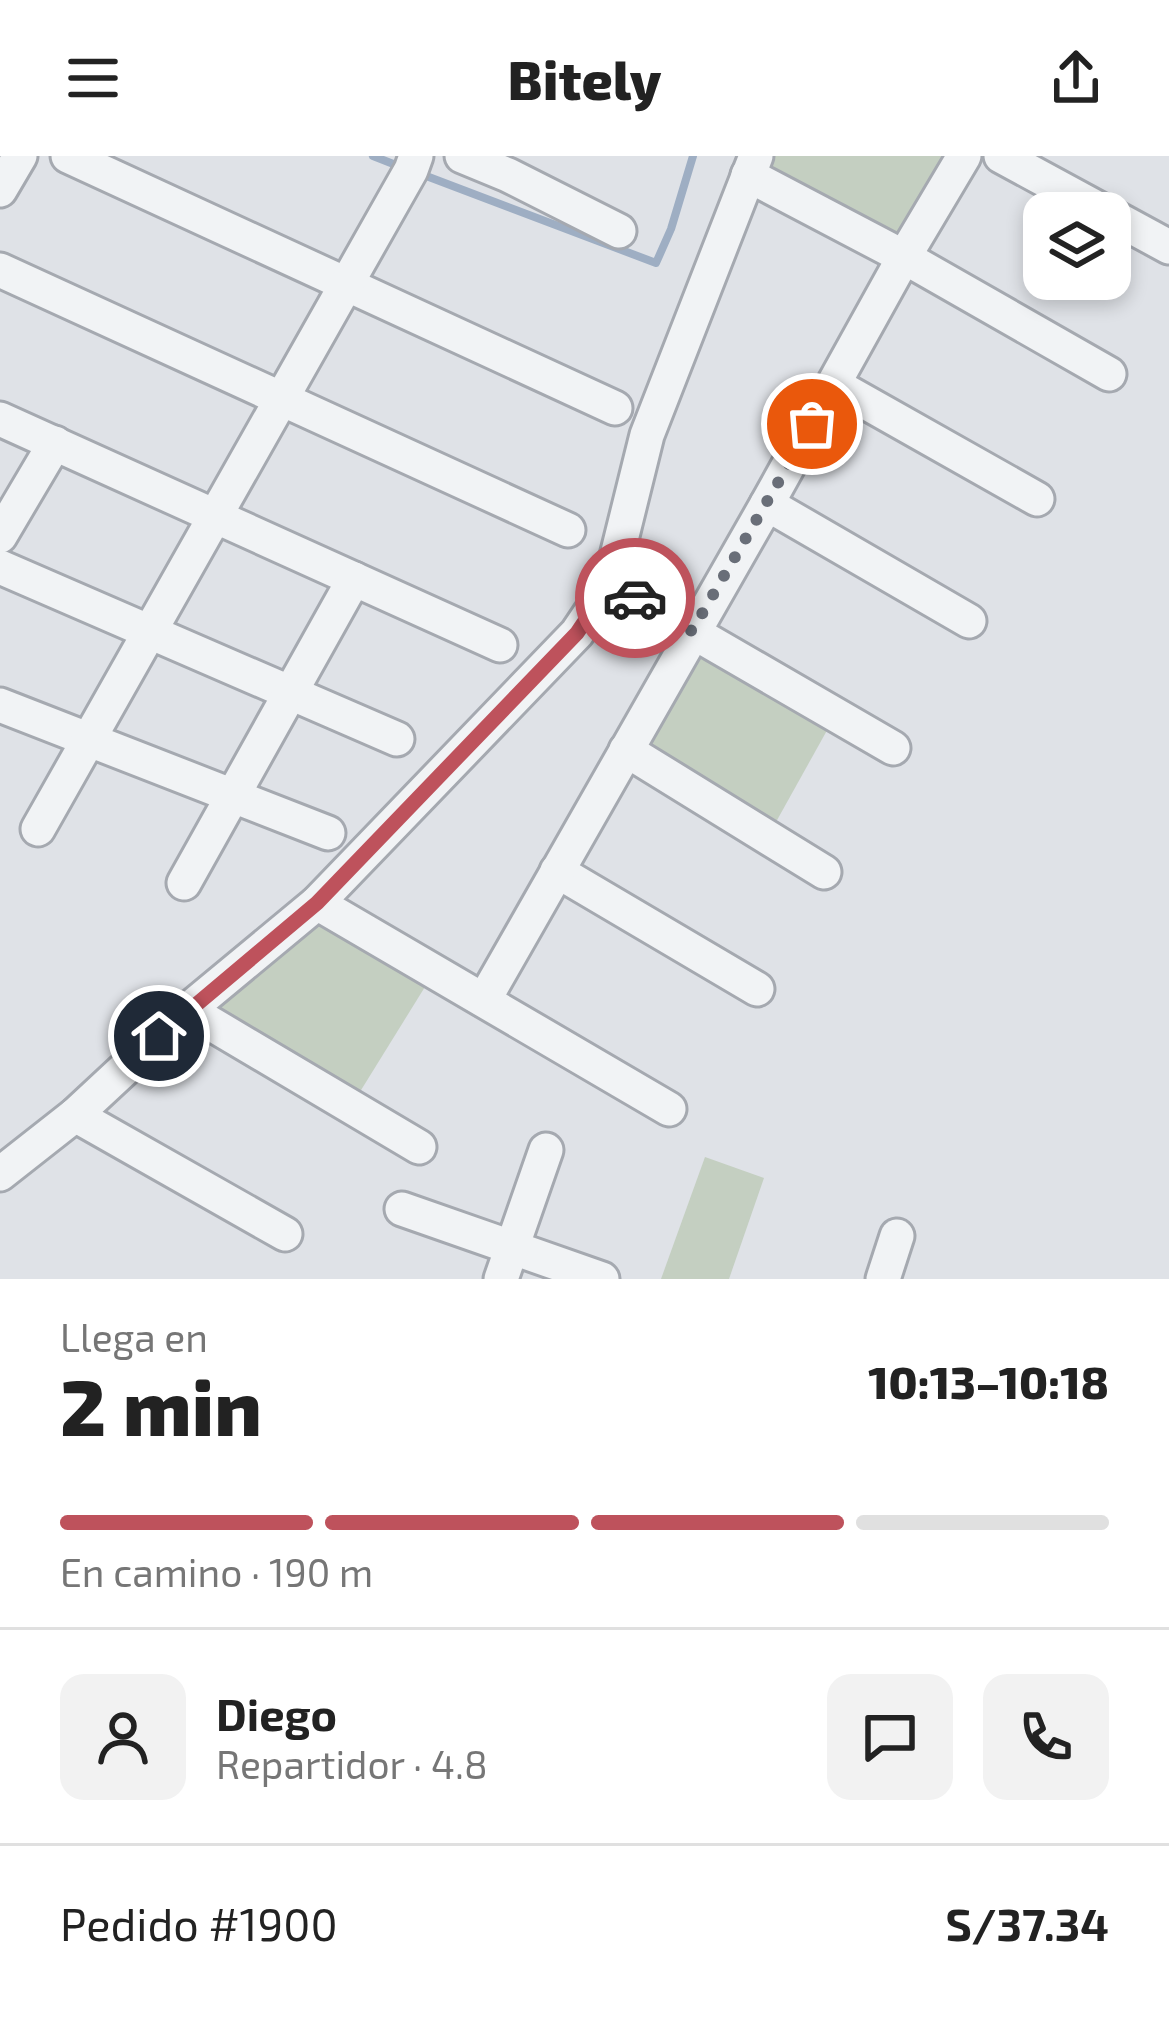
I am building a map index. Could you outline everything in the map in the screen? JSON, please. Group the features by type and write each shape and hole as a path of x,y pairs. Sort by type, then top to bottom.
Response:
{"street":[{"path":"0,190 20,156"},
{"path":"68,156 615,408"},
{"path":"38,829 416,156"},
{"path":"462,156 619,231"},
{"path":"484,1000 964,156"},
{"path":"1001,156 1067,192"},
{"path":"0,1174 75,1115 188,1010 317,903 577,633 610,584 647,435 752,166 1109,374"},
{"path":"1131,227 1169,248"},
{"path":"0,270 568,530"},
{"path":"835,385 1037,499"},
{"path":"0,419 500,646"},
{"path":"0,536 55,443"},
{"path":"767,504 969,621"},
{"path":"0,567 397,739"},
{"path":"184,883 354,579"},
{"path":"610,584 893,748"},
{"path":"0,705 328,833"},
{"path":"626,750 824,872"},
{"path":"557,872 757,989"},
{"path":"317,903 669,1109"},
{"path":"188,1010 419,1147"},
{"path":"75,1115 285,1234"},
{"path":"507,1263 546,1150"},
{"path":"402,1208 507,1263 602,1279"},
{"path":"883,1279 897,1236"}],"green space":[{"path":"774,156 943,156 896,239 770,165"},
{"path":"701,651 830,725 776,822 643,745"},
{"path":"317,920 428,982 358,1095 222,1016 220,1001"},
{"path":"705,1157 764,1178 729,1279 661,1279"}],"waterway":[{"path":"373,156 401,167"},
{"path":"421,174 656,263 693,156"}],"way so far":[{"path":"635,598 692,631 812,424"}],"route":[{"path":"159,1036 317,903 577,633 610,584 635,598"}]}
